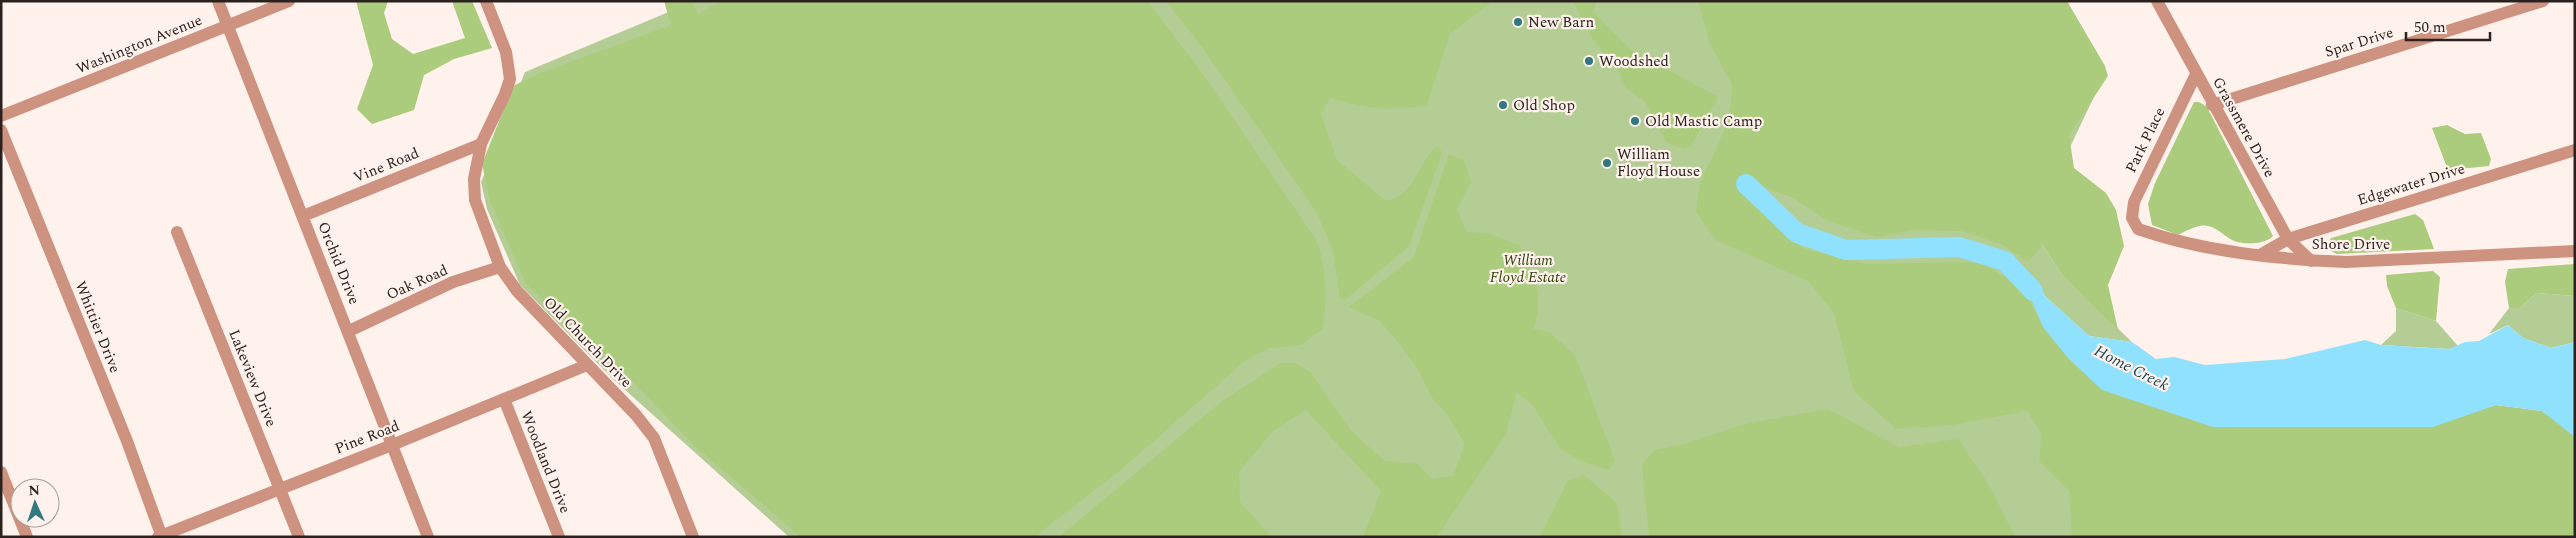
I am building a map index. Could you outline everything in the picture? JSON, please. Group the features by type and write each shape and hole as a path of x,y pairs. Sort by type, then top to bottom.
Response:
{"street":[{"name":"Orchid Drive","path":"218,1 349,331 428,537"},
{"name":"Washington Avenue","path":"1,116 289,1"},
{"name":"Old Church Drive","path":"486,1 506,52 510,79 505,94 481,144 474,179 475,200 500,267 517,291 636,415 654,438 693,537"},
{"name":"Grassmere Drive","path":"2157,1 2212,105 2288,239 2311,261"},
{"name":"Spar Drive","path":"2212,105 2543,1"},
{"name":"Park Place","path":"2133,223 2132,210 2134,202 2196,74"},
{"name":"Whittier Drive","path":"1,130 127,441 161,536"},
{"name":"Vine Road","path":"303,216 481,144"},
{"name":"Edgewater Drive","path":"2260,256 2288,239 2575,150"},
{"name":"Shore Drive","path":"2133,223 2138,229 2178,243 2260,256 2311,261 2346,262 2575,251"},
{"name":"Lakeview Drive","path":"177,232 299,537"},
{"name":"Oak Road","path":"349,331 453,282 500,267"},
{"name":"Pine Road","path":"161,536 392,445 586,365"},
{"name":"Woodland Drive","path":"504,399 559,537"},
{"path":"1,472 27,537"}],"green space":[{"path":"356,1 388,1 384,13 392,39 413,54 465,38 452,1 472,1 492,48 454,59 424,75 414,110 372,124 357,109 373,65"},
{"path":"664,1 692,1 698,14 722,1 1147,1 1198,67 1315,238 1322,259 1326,295 1322,329 1302,345 1269,348 1246,360 1122,469 1034,537 801,537 696,447 632,381 526,284 490,201 482,164 513,86 535,75 671,25"},
{"name":"William Floyd Estate","path":"695,1 2064,1 2103,78 2018,256 2043,245 2062,275 2132,342 2089,336 2047,298 2033,281 2017,273 2034,304 2090,355 2575,418 2575,537 789,537 613,379 520,285 487,209 481,182 525,72"},
{"path":"1166,1 1493,1 1450,34 1427,105 1378,108 1355,105 1330,98 1321,114 1337,160 1386,201 1403,193 1435,147 1438,146 1442,153 1409,246 1345,300 1340,299 1333,251 1317,213 1202,47"},
{"path":"1573,1 1597,1 1593,12 1630,49 1718,97 1691,146 1683,149 1666,142 1646,103 1625,87 1618,70 1591,37"},
{"path":"1698,1 2067,1 2105,66 2108,76 2069,135 2074,168 2106,193 2116,210 2124,246 2108,285 2118,330 2062,275 2043,245 2028,262 2003,245 1962,231 1911,230 1876,237 1826,220 1794,198 1757,185 1748,198 1804,249 1867,264 1964,262 1984,264 2022,288 2043,327 2068,358 2433,427 2496,405 2542,411 2575,437 2575,537 2072,537 2069,491 2039,461 2042,435 2027,411 1952,425 1896,429 1854,391 1834,313 1808,281 1716,240 1696,212 1700,183 1723,134 1731,104 1732,84 1710,44"},
{"path":"2194,102 2199,102 2207,107 2273,236 2269,239 2259,243 2242,243 2232,240 2205,225 2178,235 2152,225 2148,204 2155,183"},
{"path":"2447,125 2465,134 2481,133 2491,159 2489,166 2448,170 2432,128"},
{"path":"1449,154 1464,160 1471,182 1457,209 1466,232 1488,233 1520,246 1533,277 1538,296 1537,317 1533,329 1549,332 1575,355 1615,461 1609,470 1583,462 1560,449 1534,407 1517,392 1506,434 1437,537 1363,537 1381,491 1306,410 1272,432 1239,472 1240,502 1272,537 1059,537 1221,402 1281,363 1295,363 1310,372 1352,432 1385,461 1418,464 1432,479 1453,476 1465,444 1447,414 1432,398 1419,371 1380,321 1349,307 1414,257"},
{"path":"2415,214 2423,220 2434,249 2337,254 2325,248 2331,238"},
{"path":"2575,264 2575,296 2536,293 2520,308 2509,308 2505,282 2508,269"},
{"path":"2433,271 2440,277 2436,321 2396,308 2387,286 2386,275"},
{"path":"2536,293 2575,296 2575,342 2551,348 2523,338 2508,325 2489,334 2509,308 2520,308"},
{"path":"2396,308 2436,321 2458,346 2449,349 2381,345 2396,331"},
{"path":"1828,409 1899,447 1958,439 1989,485 2015,537 1649,537 1642,464 1655,450 1684,444 1745,424"},
{"path":"1585,476 1617,503 1622,537 1540,537 1568,480"}],"water":[{"path":"2016,272 2033,281 2047,298 2089,336 2132,342 2156,359 2174,357 2205,365 2285,359 2365,340 2381,345 2449,349 2465,342 2479,341 2508,325 2523,338 2551,348 2575,342 2575,437 2542,411 2496,405 2433,427 2213,427 2102,390 2068,358 2043,327 2028,291"}],"waterway":[{"name":"Home Creek","path":"1746,184 1797,233 1846,250 1959,247 2005,261 2033,291"}],"place":[{"name":"New Barn","path":"1518,22"},
{"name":"Woodshed","path":"1589,61"},
{"name":"Old Shop","path":"1503,105"},
{"name":"Old Mastic Camp","path":"1635,121"},
{"name":"William Floyd House","path":"1607,163"}]}
